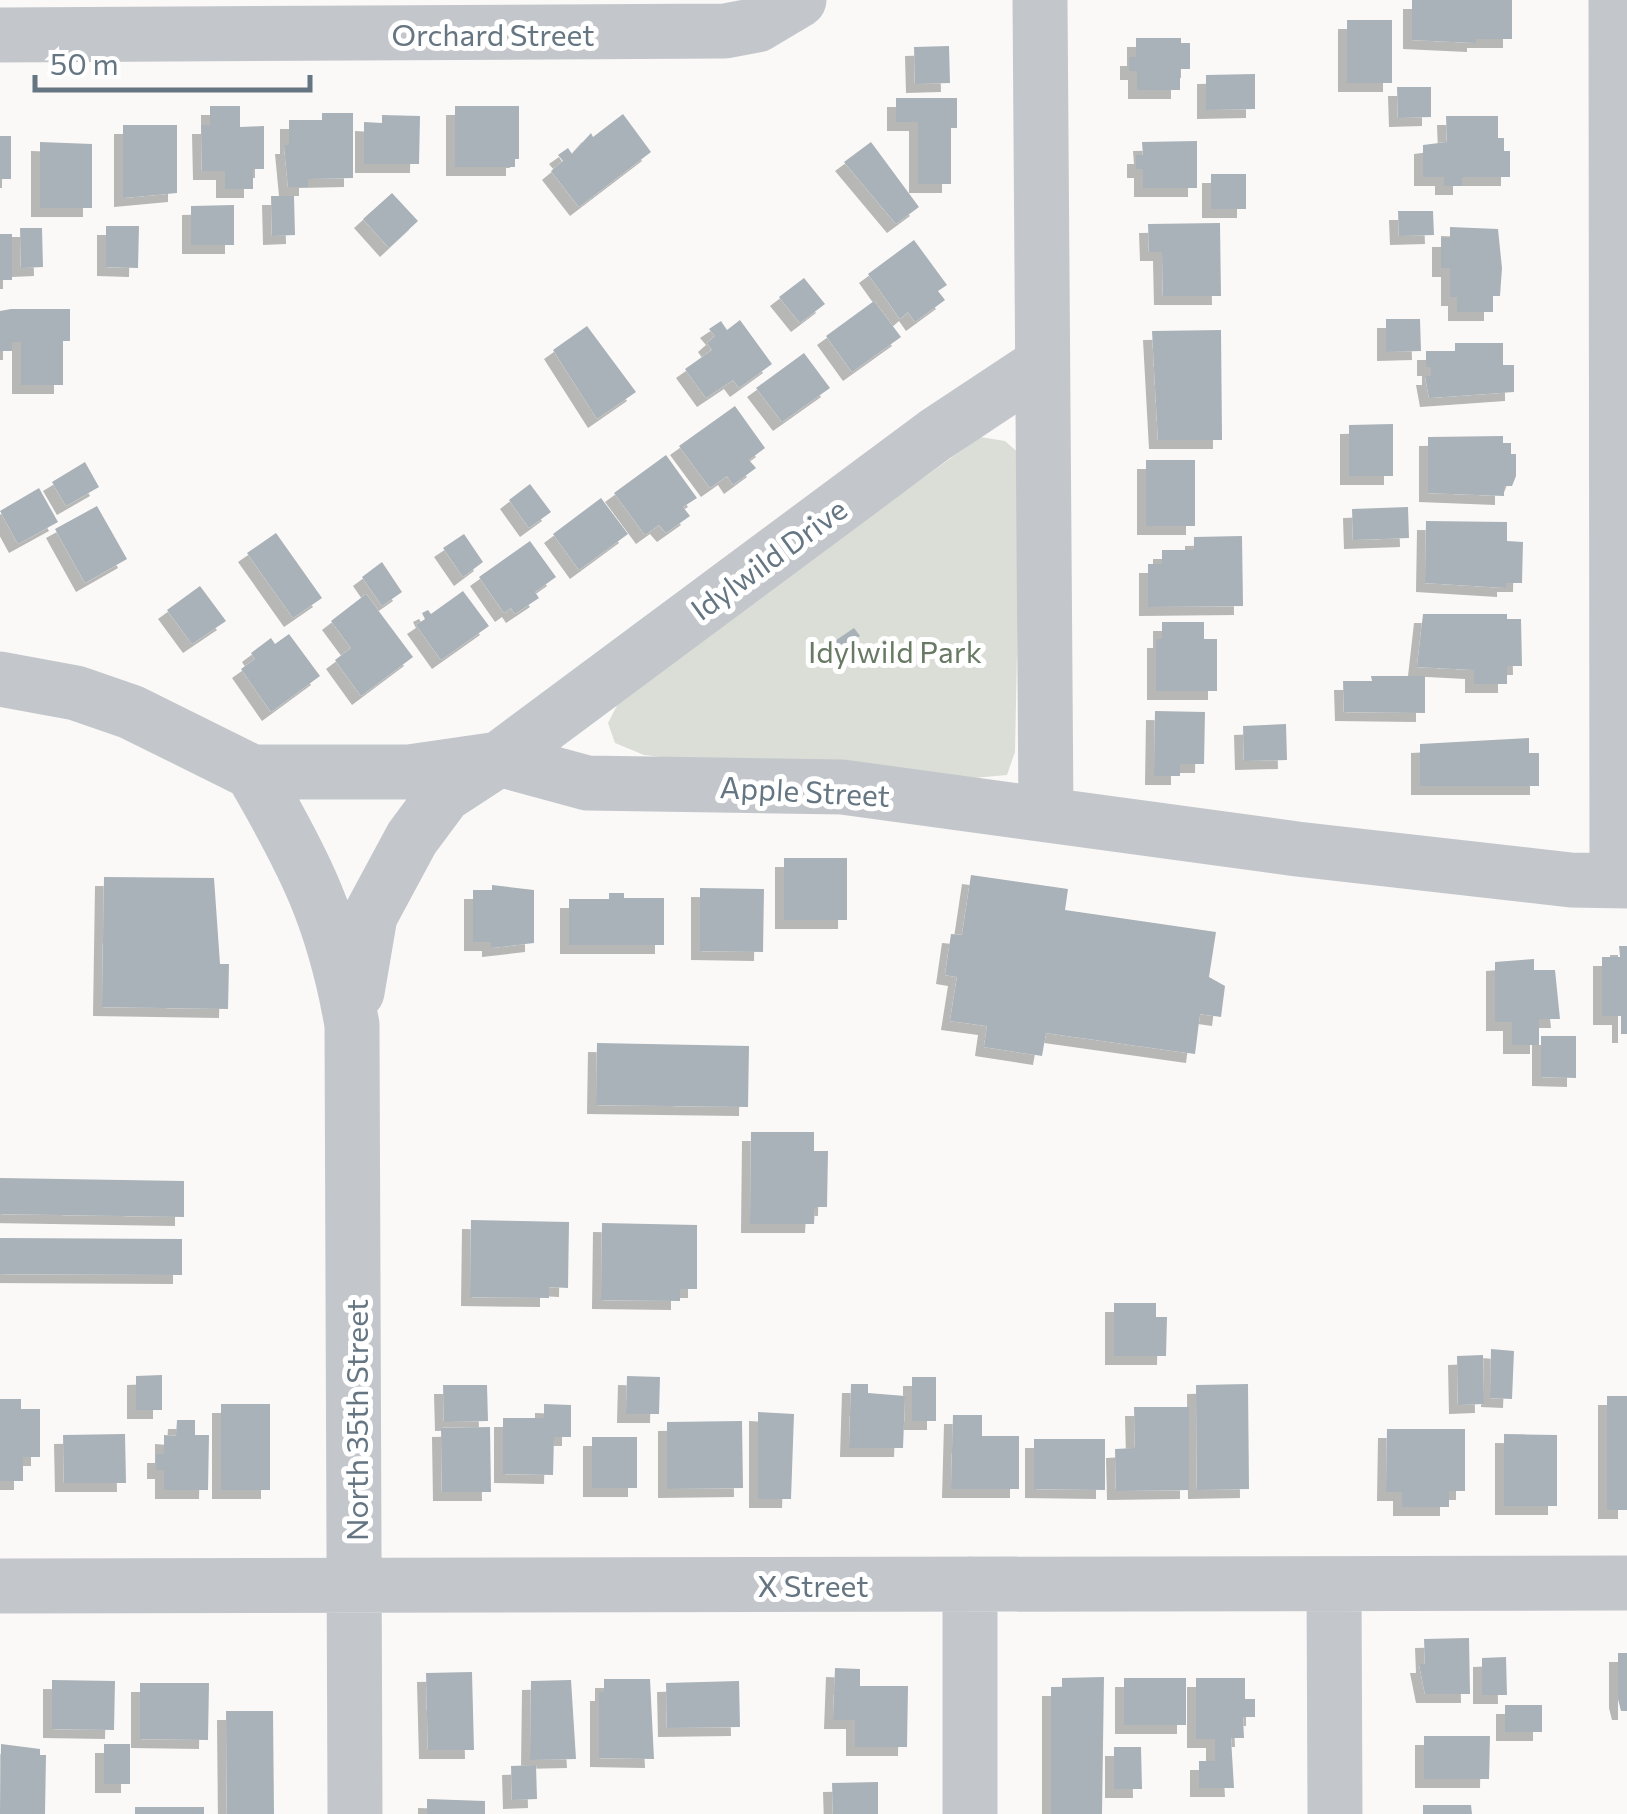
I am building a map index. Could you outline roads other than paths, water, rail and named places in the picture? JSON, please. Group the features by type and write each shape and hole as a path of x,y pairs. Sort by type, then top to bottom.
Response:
{"street":[{"name":"Orchard Street","path":"0,34 724,31 756,25 799,0"},
{"path":"1040,0 1046,815"},
{"path":"1616,0 1622,881"},
{"name":"Idylwild Drive","path":"499,759 935,435 1042,364"},
{"name":"Apple Street","path":"0,679 76,693 132,712 252,772 409,772 499,759 587,782 842,787 1297,848 1622,881"},
{"name":"North 35th Street","path":"352,1025 370,916 387,883 444,796 499,759"},
{"name":"North 35th Street","path":"252,772 323,905 341,960 352,1025 356,1814"},
{"name":"X Street","path":"0,1586 1627,1583"},
{"path":"970,1584 970,1814"},
{"path":"1334,1584 1335,1814"}],"park label":[{"name":"Idylwild Park","path":"895,650"}]}
